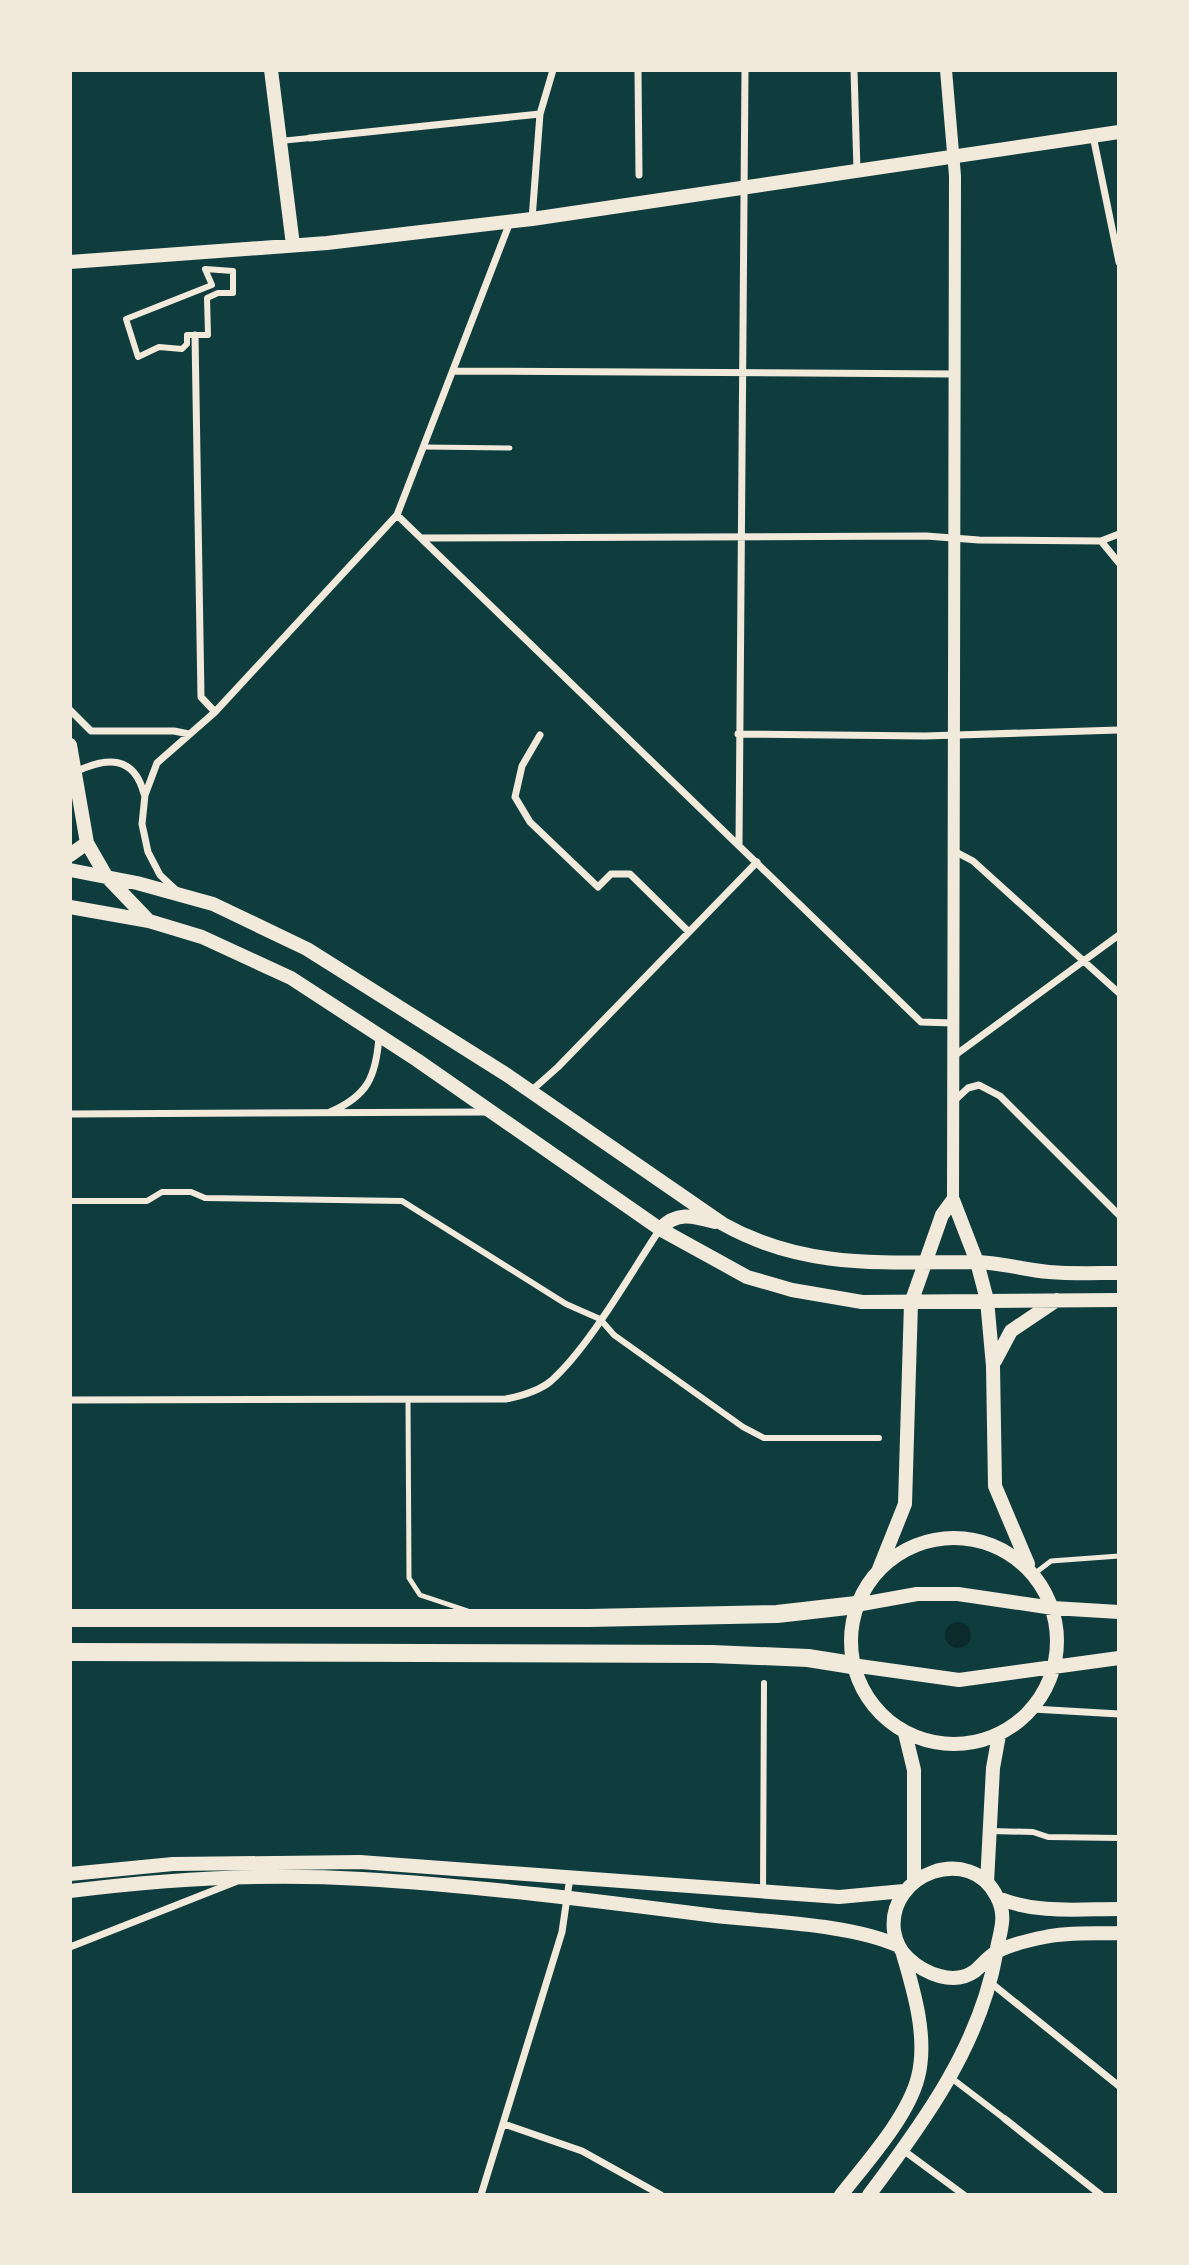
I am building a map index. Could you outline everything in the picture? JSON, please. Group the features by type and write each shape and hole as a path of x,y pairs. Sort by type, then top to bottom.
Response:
{"main road":[{"path":"271,70 293,245"},
{"path":"70,262 293,245 510,222 1119,132"},
{"path":"70,745 87,843 106,876 149,922"},
{"path":"70,855 87,843"},
{"path":"70,870 182,895 236,914 307,949 531,1091 723,1224 753,1241 796,1254 864,1264 977,1262 1048,1272 1119,1273"},
{"path":"70,907 149,922 202,937 291,978 660,1229 747,1277 780,1287 862,1302 1119,1300"},
{"path":"953,1200 977,1262 987,1300 993,1366 995,1486 1017,1543 1053,1608 1058,1638 1055,1668 1046,1690 1033,1709 999,1735 952,1745 905,1733 871,1705 852,1665 850,1635 856,1605 879,1569 905,1504 911,1303 942,1215 953,1200"},
{"path":"660,1229 670,1219 689,1214 723,1224"},
{"path":"993,1366 1011,1331 1057,1300"},
{"path":"879,1569 911,1548 929,1541 957,1538 995,1547 1012,1555 1034,1574"},
{"path":"70,1618 766,1615 856,1605 917,1594 958,1594 1053,1608 1119,1612"},
{"path":"70,1653 712,1654 808,1658 959,1680 1119,1658"},
{"path":"841,2195 907,2104 919,2077 920,2026 894,1918 909,1886 914,1770 905,1733"},
{"path":"987,1883 993,1768 999,1735"},
{"path":"70,1874 173,1864 317,1862 839,1897 909,1886 931,1871 951,1868 970,1872 987,1883 998,1898 1004,1925 990,1982 950,2077 932,2110 870,2195"},
{"path":"70,1891 249,1877 361,1879 568,1899 865,1935 900,1950 921,1971 947,1978 973,1973 996,1952 1047,1937 1119,1933"},
{"path":"998,1898 1018,1906 1045,1910 1119,1909"},
{"path":"973,1973 990,1982"}],"street":[{"path":"531,219 540,114 553,70"},
{"path":"638,70 639,175"},
{"path":"739,845 745,70"},
{"path":"854,70 857,171"},
{"path":"946,70 953,158 955,374 953,1200"},
{"path":"280,141 540,114"},
{"path":"1093,136 1119,262"},
{"path":"182,895 160,875 148,852 142,824 145,794 157,762 215,712 397,515 510,222"},
{"path":"205,269 233,271 233,293 218,293 207,298 208,335 195,335 187,335 187,344 182,349 159,348 138,357 126,319 212,285 205,269"},
{"path":"195,335 201,696 215,712"},
{"path":"453,371 955,374"},
{"path":"397,515 921,1022 953,1023"},
{"path":"423,538 740,536 1101,541 1119,534"},
{"path":"1101,541 1119,563"},
{"path":"70,710 91,730 174,731 189,734"},
{"path":"738,734 954,735 1119,730"},
{"path":"540,735 522,766 515,797 530,822 598,887 611,874 629,874 689,932"},
{"path":"73,770 100,760 125,764 140,777 145,794"},
{"path":"954,851 973,861 1119,993"},
{"path":"531,1091 558,1067 757,862"},
{"path":"953,1056 1119,935"},
{"path":"326,1113 347,1105 365,1089 377,1068 379,1037"},
{"path":"953,1101 968,1088 979,1085 1000,1096 1119,1215"},
{"path":"70,1114 490,1112"},
{"path":"70,1201 148,1201 162,1192 191,1192 205,1198 402,1201 566,1304 600,1319 614,1335 743,1427 764,1438 879,1438"},
{"path":"70,1400 506,1399 522,1396 549,1383 574,1357 660,1229"},
{"path":"763,1891 764,1684"},
{"path":"1033,1709 1119,1714"},
{"path":"991,1831 1033,1832 1048,1837 1119,1838"},
{"path":"70,1948 249,1877"},
{"path":"481,2195 562,1932 570,1877"},
{"path":"990,1982 1119,2086"},
{"path":"950,2077 1101,2195"},
{"path":"504,2124 582,2151 661,2195"},
{"path":"903,2150 964,2195"}],"lane":[{"path":"424,447 510,447"},
{"path":"408,1399 409,1578 420,1595 488,1618"},
{"path":"1034,1574 1051,1561 1119,1556"}],"water":[{"path":"958,1622 967,1626 971,1635 967,1644 958,1648 949,1644 945,1635 949,1626"}]}
